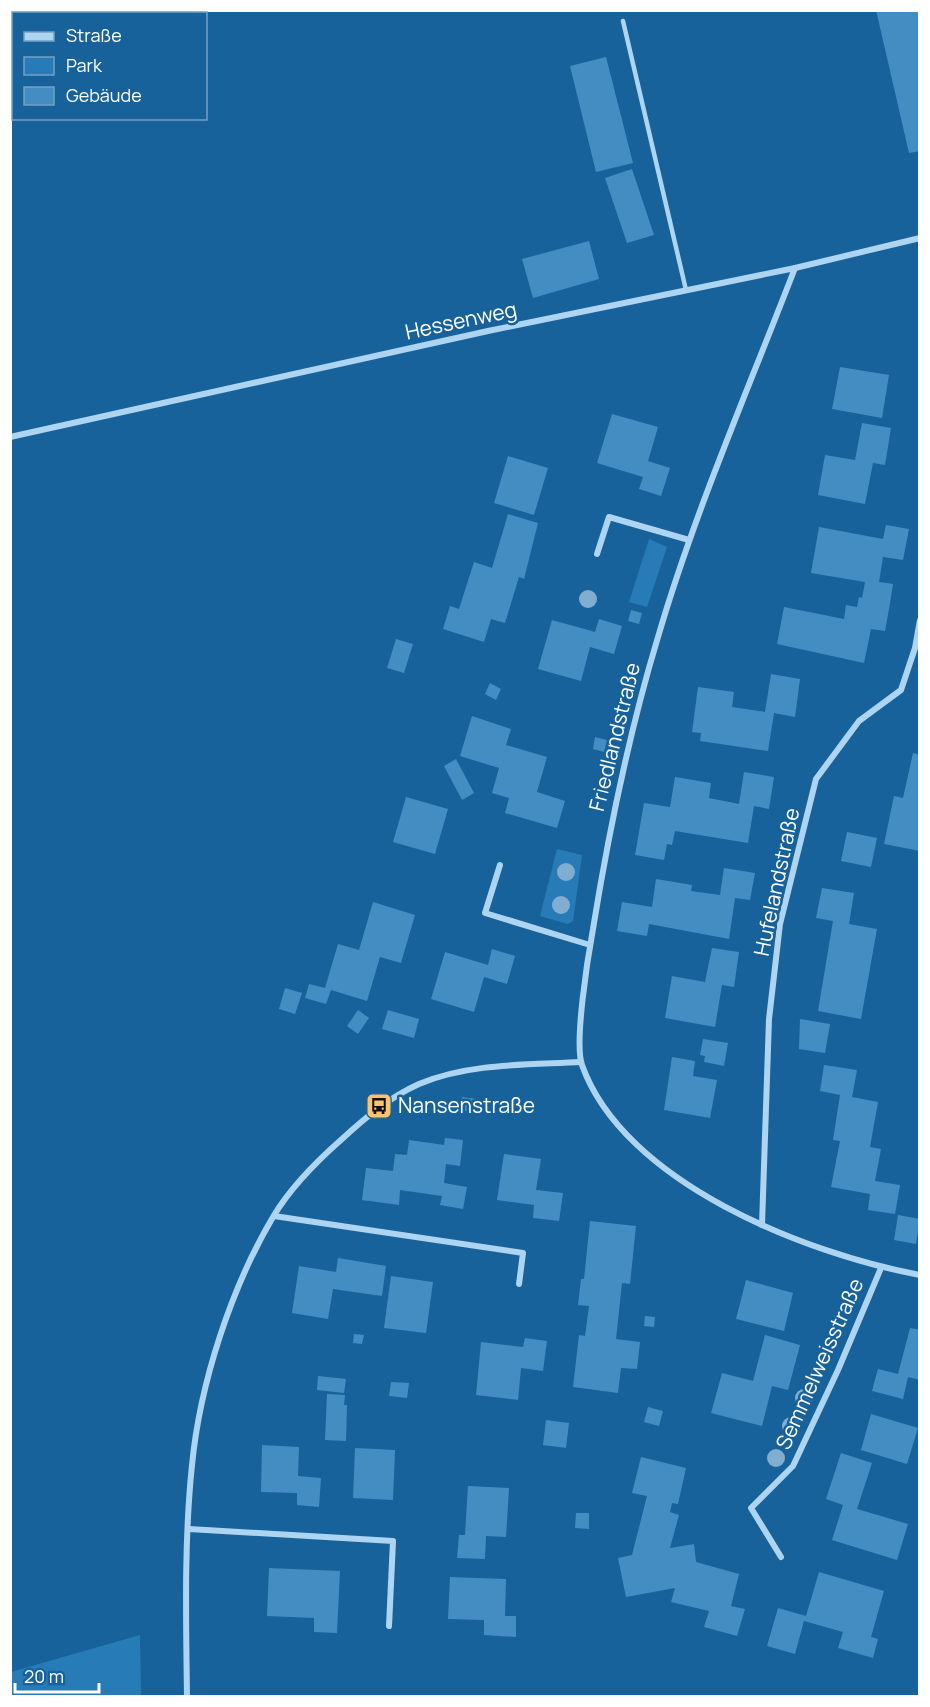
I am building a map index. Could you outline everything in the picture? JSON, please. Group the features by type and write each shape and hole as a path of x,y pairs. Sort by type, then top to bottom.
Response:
{"street":[{"name":"Hessenweg","path":"10,437 795,268 920,238"},
{"name":"Friedlandstraße","path":"795,268 689,540 658,635 633,726 612,815 590,945 582,1007 581,1062 599,1100 622,1131 671,1173 762,1225 828,1251 880,1268 920,1275"},
{"path":"597,554 609,517 689,540"},
{"name":"Hufelandstraße","path":"762,1225 769,1019 777,947 780,924 816,779 859,721 901,690 915,648 920,620"},
{"path":"501,865 485,913 590,945"},
{"path":"187,1696 192,1465 205,1386 230,1311 250,1262 274,1215 327,1152 379,1106 421,1083 471,1070 581,1062"},
{"path":"274,1215 523,1252 519,1284"},
{"name":"Semmelweisstraße","path":"781,1557 751,1508 793,1466 838,1370 880,1268"},
{"path":"189,1529 393,1541 389,1626"}],"lane":[{"path":"623,21 686,291"}],"green space":[{"path":"649,539 667,547 647,607 629,602"},
{"path":"557,849 582,855 573,921 568,924 540,916"},
{"path":"140,1635 141,1696 11,1696 11,1672"}],"building":[{"path":"876,10 920,10 920,151 909,153"},
{"path":"606,57 633,163 596,172 570,66"},
{"path":"632,169 654,235 627,243 605,178"},
{"path":"589,241 599,279 533,298 522,259"},
{"path":"840,367 889,375 882,418 832,409"},
{"path":"612,414 658,427 648,461 670,468 661,496 639,489 643,477 597,463"},
{"path":"862,423 891,428 885,465 873,463 865,504 818,495 825,455 855,460"},
{"path":"508,456 548,468 534,515 494,503"},
{"path":"508,514 538,523 524,579 519,577 505,623 491,619 484,642 443,629 450,606 459,609 474,562 492,568"},
{"path":"886,525 909,529 903,560 883,557 879,582 893,584 885,631 871,629 864,663 777,644 784,607 844,619 846,605 857,607 859,597 862,598 865,582 811,573 819,527 883,539"},
{"path":"631,610 642,613 639,624 628,621"},
{"path":"599,619 622,626 614,654 590,647 581,681 538,669 552,620 595,632"},
{"path":"396,639 413,644 404,673 387,668"},
{"path":"771,674 800,679 795,717 774,713 768,751 700,741 701,733 692,732 698,687 734,692 732,707 765,712"},
{"path":"490,683 501,689 496,700 485,694"},
{"path":"472,716 511,729 506,745 547,757 537,792 565,801 557,828 505,813 509,798 492,793 499,768 460,756"},
{"path":"595,737 607,740 604,752 593,749"},
{"path":"913,753 920,755 920,851 884,844 894,796 903,798"},
{"path":"456,759 474,793 462,800 444,766"},
{"path":"744,772 774,777 769,809 754,806 748,843 675,831 672,845 667,844 664,860 635,855 644,803 670,807 675,777 711,783 709,798 739,804"},
{"path":"406,797 448,809 435,854 393,842"},
{"path":"847,832 877,838 871,867 841,861"},
{"path":"724,868 755,873 750,900 735,898 729,939 649,924 647,936 617,931 622,902 652,907 656,879 692,885 691,891 720,895"},
{"path":"822,888 854,893 849,924 877,929 861,1019 818,1011 833,921 816,918"},
{"path":"373,902 415,915 401,963 380,957 367,1001 331,990 326,1004 305,998 309,984 325,988 338,944 359,950"},
{"path":"712,948 739,952 734,987 722,985 715,1027 665,1018 672,976 705,982"},
{"path":"492,949 515,956 507,984 484,977 474,1012 431,999 445,952 488,965"},
{"path":"285,988 302,993 295,1014 279,1009"},
{"path":"358,1010 369,1018 358,1034 347,1026"},
{"path":"388,1010 419,1019 414,1038 382,1029"},
{"path":"800,1019 830,1024 825,1053 799,1049"},
{"path":"703,1039 728,1043 724,1066 704,1062 705,1056 700,1055"},
{"path":"672,1057 695,1061 693,1076 717,1080 710,1118 664,1110"},
{"path":"824,1065 857,1070 852,1097 878,1102 870,1147 881,1149 875,1181 900,1185 895,1214 868,1210 870,1194 831,1187 840,1141 833,1140 840,1095 820,1091"},
{"path":"462,1097 477,1099 475,1112 460,1110"},
{"path":"445,1138 463,1140 460,1166 446,1164 444,1183 467,1187 463,1209 440,1205 442,1196 400,1190 399,1205 362,1200 366,1168 393,1171 395,1154 407,1155 409,1140 444,1145"},
{"path":"504,1154 541,1159 536,1190 563,1193 559,1221 533,1218 534,1205 497,1200"},
{"path":"898,1215 920,1219 916,1244 894,1240"},
{"path":"590,1221 636,1226 630,1284 622,1283 616,1339 640,1342 637,1369 621,1368 618,1393 573,1387 579,1335 585,1336 589,1306 578,1305 581,1279 584,1279"},
{"path":"338,1258 386,1266 382,1296 333,1289 328,1319 292,1313 299,1266 336,1272"},
{"path":"391,1276 433,1282 426,1333 384,1328"},
{"path":"746,1280 793,1293 784,1331 736,1319"},
{"path":"645,1316 655,1317 654,1327 644,1326"},
{"path":"910,1328 920,1330 920,1380 908,1377 903,1399 872,1391 878,1369 898,1374"},
{"path":"354,1334 364,1335 362,1344 353,1343"},
{"path":"765,1335 800,1345 788,1390 772,1386 762,1426 711,1413 722,1373 753,1381"},
{"path":"525,1338 547,1341 543,1371 521,1368 518,1400 476,1395 481,1342 523,1347"},
{"path":"318,1376 346,1379 344,1393 317,1390"},
{"path":"391,1382 409,1383 407,1398 389,1396"},
{"path":"327,1394 345,1395 346,1441 325,1440"},
{"path":"648,1407 663,1411 659,1426 644,1422"},
{"path":"871,1414 918,1428 907,1464 861,1450"},
{"path":"546,1420 569,1423 566,1448 543,1445"},
{"path":"262,1445 299,1447 298,1476 321,1478 319,1507 297,1505 297,1493 261,1492"},
{"path":"355,1448 395,1450 393,1500 353,1498"},
{"path":"841,1453 872,1463 857,1509 908,1524 897,1560 832,1540 843,1505 826,1499"},
{"path":"641,1457 686,1468 678,1504 672,1503 670,1512 679,1515 670,1548 694,1544 696,1562 739,1574 731,1606 745,1609 737,1636 704,1627 709,1611 671,1602 675,1588 626,1597 618,1558 632,1555 647,1496 632,1493"},
{"path":"468,1486 509,1488 506,1537 486,1536 485,1559 457,1558 459,1535 465,1535"},
{"path":"576,1513 589,1513 589,1529 575,1528"},
{"path":"269,1568 340,1571 337,1633 314,1632 314,1618 267,1616"},
{"path":"819,1572 884,1591 871,1637 878,1639 873,1658 838,1648 843,1632 804,1621 795,1654 767,1646 778,1608 806,1616"},
{"path":"450,1577 506,1579 505,1616 516,1616 516,1637 484,1635 484,1620 448,1619"}],"place":[{"name":"Nansenstraße","path":"379,1106"}]}
